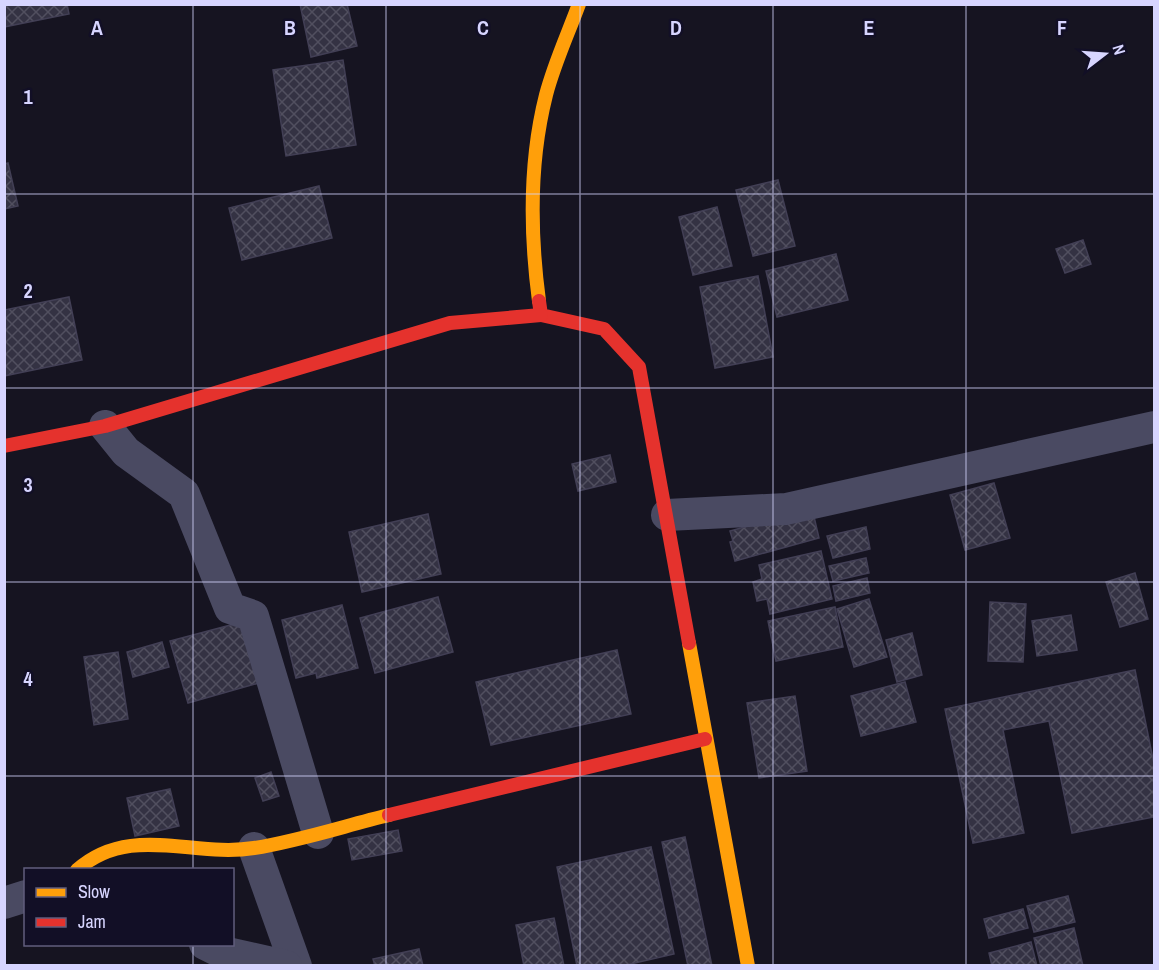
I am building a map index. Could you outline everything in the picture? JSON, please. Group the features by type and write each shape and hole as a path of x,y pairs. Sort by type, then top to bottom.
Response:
{"street":[{"path":"541,315 534,269 532,176 547,95 579,4"},
{"path":"4,446 105,426 450,323 541,315 604,329 639,367 748,966"},
{"path":"105,426 126,452 184,494 230,608 253,616 318,833"},
{"path":"667,515 786,509 1155,427"},
{"path":"78,868 87,861 126,845 164,843 212,851 254,848 705,739"},
{"path":"254,848 296,966"},
{"path":"4,903 24,897"},
{"path":"207,946 219,951 286,966"}],"building":[{"path":"4,4 67,4 69,14 4,27"},
{"path":"300,4 347,4 357,46 311,57"},
{"path":"343,60 356,145 286,156 273,70"},
{"path":"8,163 18,206 4,209 4,164"},
{"path":"778,180 795,246 753,256 736,190"},
{"path":"319,186 332,238 242,260 229,208"},
{"path":"717,207 732,266 693,275 679,217"},
{"path":"1083,240 1091,264 1065,273 1056,249"},
{"path":"836,254 848,300 777,317 766,271"},
{"path":"758,276 773,357 715,368 700,287"},
{"path":"69,297 82,360 4,376 4,310"},
{"path":"610,455 616,482 578,491 572,464"},
{"path":"994,483 1010,538 965,550 950,495"},
{"path":"812,508 819,538 735,561 730,542 733,541 730,531"},
{"path":"428,514 441,574 362,592 349,532"},
{"path":"866,527 870,549 833,558 827,536"},
{"path":"821,551 832,599 770,614 767,599 757,601 753,582 762,579 759,565"},
{"path":"866,558 869,573 833,581 829,566"},
{"path":"1135,573 1148,619 1120,627 1106,582"},
{"path":"867,578 870,593 836,601 833,586"},
{"path":"438,597 453,652 375,673 360,618"},
{"path":"869,599 887,657 854,667 837,609"},
{"path":"990,602 1026,604 1023,662 988,661"},
{"path":"342,605 358,668 317,678 316,673 296,678 282,620"},
{"path":"835,607 843,647 776,661 768,621"},
{"path":"1071,615 1077,650 1037,656 1032,621"},
{"path":"242,622 259,683 188,703 170,641"},
{"path":"912,633 922,675 897,682 886,640"},
{"path":"162,642 169,667 133,677 127,652"},
{"path":"617,650 631,714 491,745 476,682"},
{"path":"118,652 128,719 94,725 84,657"},
{"path":"1135,670 1154,764 1154,817 1072,833 1049,721 1003,730 1024,833 973,843 945,709"},
{"path":"905,682 916,722 861,736 851,696"},
{"path":"795,696 807,771 759,778 747,703"},
{"path":"271,772 279,796 263,801 255,778"},
{"path":"170,789 179,826 135,836 127,798"},
{"path":"398,830 402,851 352,860 348,839"},
{"path":"685,837 712,966 688,966 662,842"},
{"path":"651,847 674,954 622,966 577,966 557,867"},
{"path":"1068,896 1075,922 1034,932 1027,906"},
{"path":"1023,909 1028,928 989,938 984,919"},
{"path":"554,918 564,966 524,966 516,925"},
{"path":"1074,928 1083,966 1041,966 1034,938"},
{"path":"1031,942 1037,966 992,966 989,953"},
{"path":"419,949 423,966 375,966 373,959"}],"traffic: slow":[{"path":"539,301 533,224 536,146 549,83 579,4"},
{"path":"689,643 748,966"},
{"path":"80,868 97,856 118,848 140,845 231,850 254,848 389,815"}],"traffic: jam":[{"path":"539,301 541,315 604,329 639,367 689,643"},
{"path":"4,446 105,426 450,323 541,315"},
{"path":"389,815 705,739"}]}
